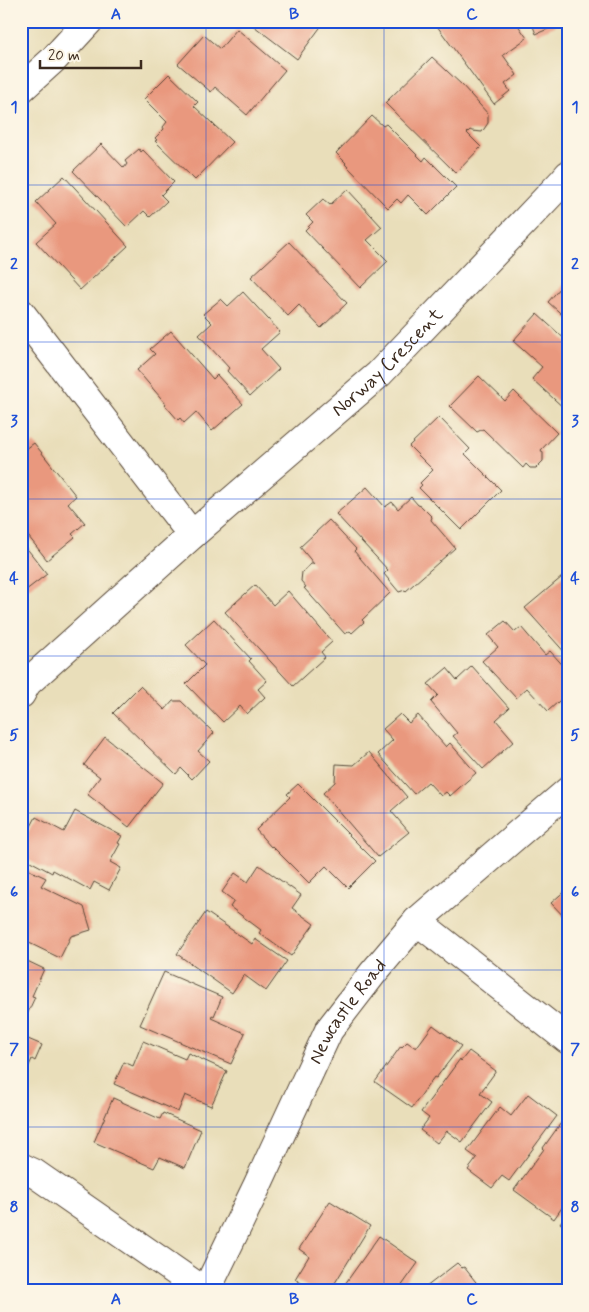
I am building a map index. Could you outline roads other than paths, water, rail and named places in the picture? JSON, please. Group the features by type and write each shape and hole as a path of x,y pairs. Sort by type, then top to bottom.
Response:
{"street":[{"path":"21,89 54,59 89,21"},
{"name":"Norway Crescent","path":"21,694 27,683 192,535 379,374 568,175"},
{"path":"21,313 192,535"},
{"name":"Newcastle Road","path":"205,1291 257,1186 329,1030 416,922 568,791"},
{"path":"416,922 568,1040"},
{"path":"21,1167 34,1173 205,1291"}]}
